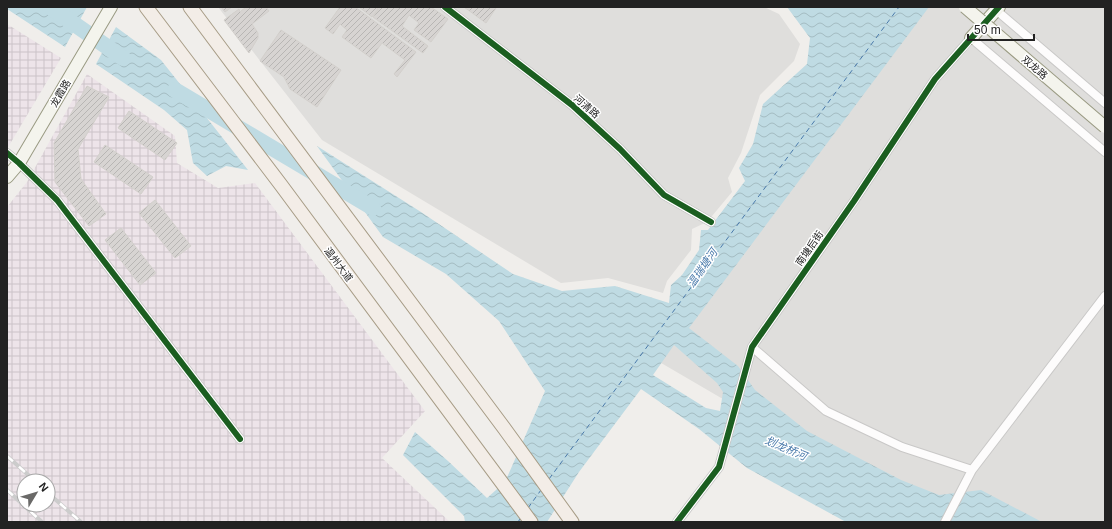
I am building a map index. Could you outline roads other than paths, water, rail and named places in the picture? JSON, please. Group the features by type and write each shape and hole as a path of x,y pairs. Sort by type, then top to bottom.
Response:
{"main road":[{"name":"龙霞路","path":"7,178 19,163 111,7"},
{"name":"温州大道","path":"146,7 281,185 531,522"},
{"path":"190,7 266,107 572,522"},
{"name":"双龙路","path":"965,7 1105,127"},
{"name":"南塘后街","path":"971,38 998,9"}],"street":[{"name":"河清路","path":"445,7 572,105 620,149 664,194 711,222"},
{"path":"998,9 1105,103"},
{"path":"971,38 1105,152"},
{"name":"南塘后街","path":"677,522 719,466 752,347 854,201 935,79 971,38"},
{"path":"7,153 57,200 240,439"},
{"path":"945,522 972,470 1105,296"},
{"path":"752,347 826,411 902,447 972,470"}],"water":[{"path":"7,7 87,7 65,47 7,9"},
{"path":"787,7 929,7 689,328 738,366 755,390 807,431 901,480 939,495 981,490 1042,522 846,522 747,468 699,429 641,389 579,472 547,522 465,522 464,516 403,455 415,432 487,498 505,482 545,391 499,321 446,274 383,237 317,146 421,212 513,274 562,291 615,286 669,303 671,285 682,275 699,250 701,230 708,230 745,181 739,168 753,144 763,104 807,64 810,38","holes":["674,345 717,383 723,392 720,411 706,408 653,375"]},
{"path":"116,27 161,60 248,170 226,166 207,176 193,163 187,130 164,110 96,64"}],"waterway":[{"path":"50,7 123,58"},
{"path":"175,90 373,208"}],"railway":[{"path":"7,456 26,473"},
{"path":"7,490 42,522"},
{"path":"56,500 81,522"}],"water label":[{"name":"温瑞塘河","path":"702,268"},
{"name":"划龙桥河","path":"786,448"}]}
